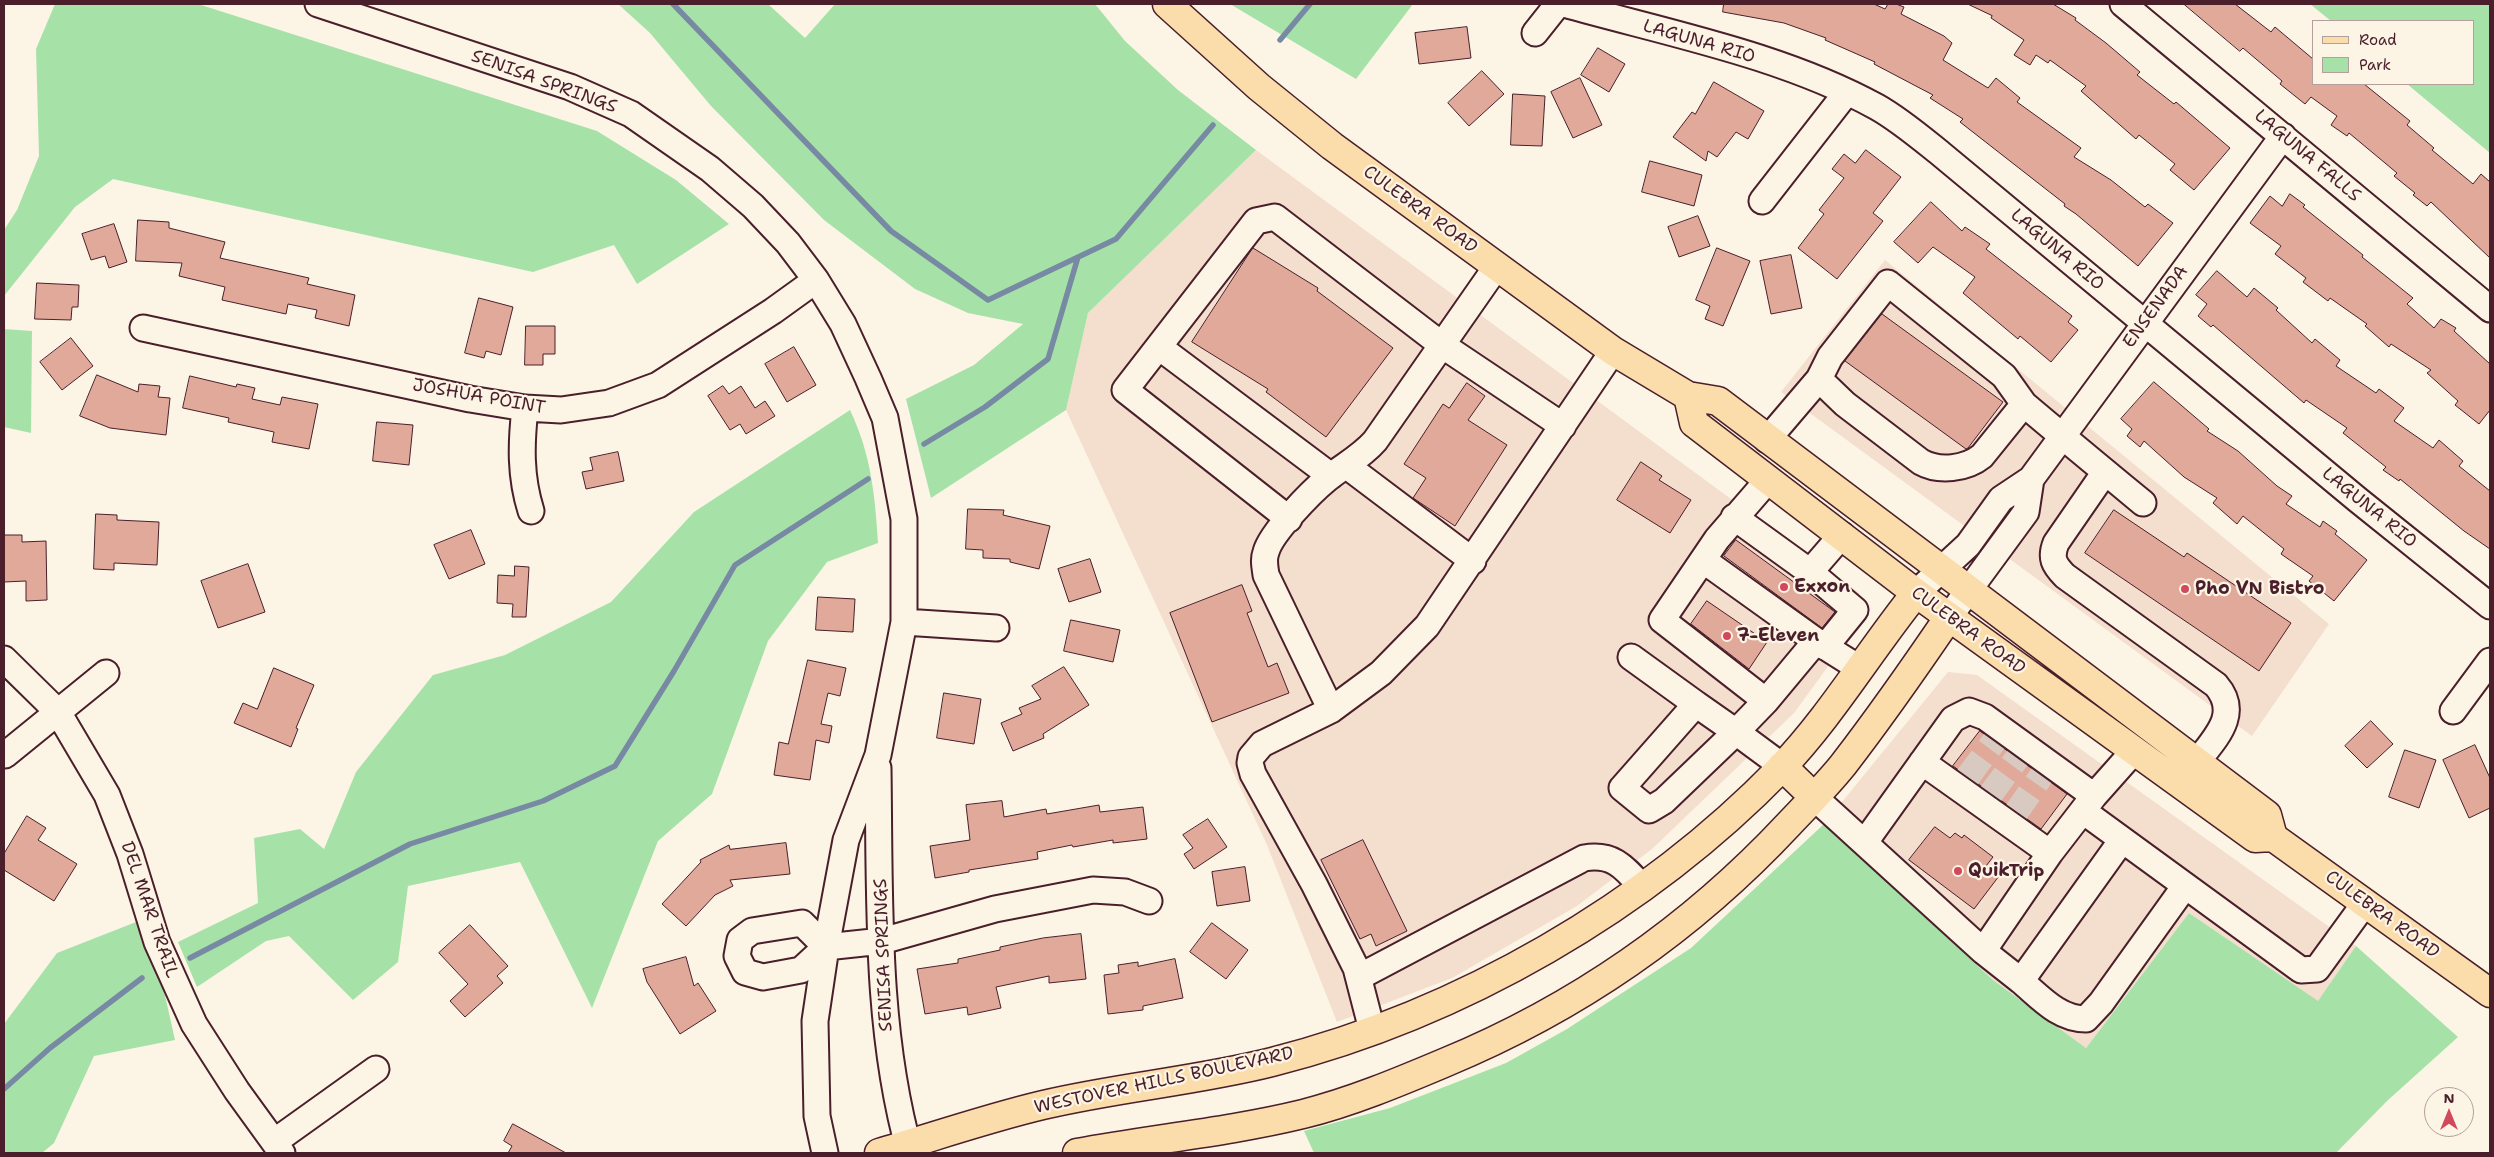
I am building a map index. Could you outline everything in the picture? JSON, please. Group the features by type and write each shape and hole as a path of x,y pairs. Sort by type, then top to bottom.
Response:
{"main road":[{"name":"CULEBRA ROAD","path":"1167,4 1259,87 1332,146 1613,351 1688,396 1718,401 1767,440 2267,815 2273,837"},
{"name":"CULEBRA ROAD","path":"1688,396 1694,422 1916,593 2255,838 2273,837 2490,993"},
{"name":"WESTOVER HILLS BOULEVARD","path":"879,1153 909,1149 1044,1105 1272,1062 1406,1018 1498,974 1590,923 1679,861 1782,766 1916,593"},
{"path":"1077,1153 1305,1114 1401,1082 1471,1052 1530,1023 1597,986 1662,940 1712,900 1770,844 1841,766 1898,692 1949,617"},
{"path":"1782,766 1814,797"}],"street":[{"name":"SENISA SPRINGS","path":"318,4 570,87 631,114 710,169 753,206 788,242 816,280 843,324 885,418 904,519 904,622 878,755 846,840 826,947 815,1021 818,1116 825,1153"},
{"path":"1535,33 1558,4"},
{"name":"LAGUNA RIO","path":"1564,4 1742,54 1847,92 1879,108 1922,139 2358,500 2490,606"},
{"name":"LAGUNA FALLS","path":"2123,4 2490,309"},
{"path":"1762,201 1847,92"},
{"name":"ENSENADA","path":"1916,593 1968,545 2001,499 2031,479 2283,136"},
{"path":"1289,519 1125,390 1256,221 1275,217 1442,345 1563,426"},
{"path":"1331,710 1266,575 1264,563 1268,548 1309,496 1375,442 1497,266"},
{"name":"JOSHUA POINT","path":"143,328 470,399 525,408 561,410 608,403 658,386 816,280"},
{"path":"1767,440 1819,379 1830,357 1888,283 2004,376 2024,404 2044,420 2061,438 2143,502"},
{"path":"1159,347 1473,561"},
{"path":"1372,1030 1359,977 1314,884 1253,774 1250,763 1252,757 1262,744 1295,730 1331,710 1381,674 1427,626 1473,561 1613,351"},
{"path":"1819,379 1844,404 1921,462 1934,467 1959,467 1977,460 2024,404"},
{"path":"525,408 520,454 526,494 531,511"},
{"path":"2105,472 2056,543 2052,553 2054,565 2065,576 2216,685 2224,694 2228,704 2220,732 2197,762"},
{"name":"ENSENADA","path":"1949,617 2026,512 2031,479"},
{"path":"1766,701 1662,620 1734,518 1768,480"},
{"path":"1696,704 1622,788 1649,810 1664,801 1736,732 1855,610 1810,572 1734,518"},
{"path":"1810,572 1842,535"},
{"path":"1703,560 1821,644 1859,668"},
{"path":"904,622 996,628"},
{"path":"1632,657 1782,766"},
{"name":"DEL MAR TRAIL","path":"4,659 58,712 107,795 130,854 157,942 194,1024 237,1091 278,1148"},
{"path":"2453,711 2490,661"},
{"path":"5,755 106,673"},
{"path":"1865,842 1953,719 1969,711 1978,713 1999,735 2088,804 2122,840 2301,970 2317,969 2365,903"},
{"path":"1983,951 2050,853 2088,804 2134,751"},
{"name":"SENISA SPRINGS","path":"878,755 882,941 887,1039 909,1149"},
{"path":"1922,762 1963,783 2012,819 2050,853"},
{"path":"1814,797 1983,951 2056,1012 2072,1019 2086,1019 2101,1002 2185,886"},
{"path":"2021,981 2122,840"},
{"path":"1359,977 1584,858 1602,858 1618,863 1642,887"},
{"path":"826,947 882,941 994,908 1093,890 1125,892 1149,901"},
{"path":"278,1148 376,1069"}],"shaded area":[{"path":"1256,150 1859,593 1862,620 1794,713 1652,849 1577,906 1452,978 1337,1022 1267,845 1066,410 1088,313"},
{"path":"1885,260 2329,624 2252,736 1781,392"},
{"path":"1948,672 1977,675 2356,946 2318,1002 2189,913 2086,1048 1993,980 1824,824"}],"green space":[{"path":"55,4 198,4 597,131 676,180 729,224 637,284 614,245 533,272 113,179 75,207 4,296 4,230 17,210 39,156 36,49"},
{"path":"618,4 768,4 805,38 835,4 1095,4 1125,41 1178,90 1256,150 1088,313 1066,410 931,498 906,399 974,365 1023,324 968,313 915,289 824,220 711,106 650,33"},
{"path":"1230,4 1413,4 1356,79"},
{"path":"2310,4 2490,4 2490,153 2408,85 2474,85 2474,20 2330,20"},
{"path":"4,329 32,331 31,433 4,427"},
{"path":"850,410 863,443 871,475 878,543 827,562 768,641 712,794 658,841 592,1008 520,862 408,886 398,962 353,1000 289,936 266,941 197,987 178,942 258,903 254,838 300,829 324,849 356,772 433,675 505,655 611,602 694,512"},
{"path":"1824,824 1993,980 2086,1048 2189,913 2318,1001 2356,946 2458,1037 2387,1101 2336,1153 1314,1153 1304,1131 1390,1108 1506,1063 1567,1029 1691,948"},
{"path":"136,922 164,991 175,1040 94,1056 54,1143 42,1153 4,1153 4,1024 57,953"}],"building":[{"path":"1724,4 1874,4 1885,9 1888,4 1896,4 1904,7 1901,14 1944,36 1952,43 1943,60 1988,88 1996,78 2020,98 2017,102 2081,148 2074,157 2111,180 2145,207 2148,204 2173,223 2138,266 2064,206 2065,204 1960,122 1963,119 1930,98 1933,95 1874,64 1875,62 1825,40 1826,38 1784,23 1723,12"},
{"path":"1968,4 2053,4 2076,18 2075,20 2140,72 2137,75 2174,104 2176,102 2230,148 2194,190 2170,170 2175,164 2139,135 2136,139 2081,91 2086,86 2050,60 2048,63 2036,55 2030,65 2014,55 2024,40 1991,18 1992,16"},
{"path":"2184,4 2235,4 2271,32 2275,27 2312,58 2312,85 2365,85 2410,121 2407,125 2434,148 2432,150 2473,184 2481,174 2490,182 2490,258 2431,202 2427,206 2413,195 2415,193 2394,176 2397,173 2349,133 2347,136 2331,125 2337,116 2311,97 2305,104 2280,84 2282,81 2243,48 2240,51"},
{"path":"1467,27 1471,58 1419,64 1415,33"},
{"path":"1598,48 1625,64 1609,92 1581,75"},
{"path":"1482,71 1504,94 1469,126 1448,103"},
{"path":"1580,78 1602,125 1573,138 1551,92"},
{"path":"1714,82 1764,111 1748,139 1736,132 1717,157 1708,151 1706,161 1673,137 1692,112 1695,114"},
{"path":"1513,94 1545,96 1542,146 1511,145"},
{"path":"1866,150 1901,177 1873,213 1883,221 1837,279 1798,248 1824,214 1819,210 1844,178 1832,169 1844,154 1855,163"},
{"path":"1650,161 1702,175 1694,206 1642,192"},
{"path":"2290,194 2305,205 2303,207 2363,255 2362,257 2413,298 2407,304 2434,328 2441,319 2456,328 2454,331 2490,364 2490,410 2479,424 2455,405 2458,401 2427,373 2431,370 2391,344 2389,347 2365,326 2367,324 2330,298 2328,301 2303,282 2306,278 2275,254 2281,246 2250,223 2270,196 2282,206"},
{"path":"1931,202 1962,231 1965,227 1990,244 1986,249 2072,316 2068,322 2078,330 2051,362 2020,336 2018,339 1963,293 1975,277 1933,247 1918,263 1894,242"},
{"path":"1698,216 1710,246 1679,257 1668,227"},
{"path":"138,220 169,222 169,228 225,242 220,258 309,278 307,284 355,295 349,326 315,318 317,310 288,304 286,314 222,300 225,287 179,276 182,263 136,261"},
{"path":"114,224 127,262 109,268 105,256 91,260 82,234"},
{"path":"1253,248 1318,288 1317,291 1393,348 1326,437 1266,392 1268,389 1192,342"},
{"path":"1717,248 1750,261 1723,326 1705,319 1710,306 1696,300"},
{"path":"1791,255 1802,308 1771,314 1760,261"},
{"path":"2217,271 2247,297 2254,288 2278,308 2276,310 2312,343 2315,339 2340,360 2336,366 2376,393 2379,389 2404,408 2394,421 2433,448 2439,440 2463,461 2459,466 2490,491 2490,549 2464,531 2400,479 2399,481 2383,470 2386,467 2343,433 2347,428 2306,400 2304,403 2213,325 2211,327 2198,316 2207,304 2196,295"},
{"path":"37,283 79,285 78,307 72,307 71,320 35,319"},
{"path":"479,298 513,307 501,355 486,351 484,358 465,353"},
{"path":"1882,314 2003,402 1968,448 1966,449 1845,361"},
{"path":"526,326 555,326 555,354 543,354 543,365 525,365"},
{"path":"71,338 93,366 62,390 40,362"},
{"path":"794,347 816,385 787,402 765,364"},
{"path":"97,375 138,392 139,384 160,386 158,397 170,398 166,435 110,428 80,416"},
{"path":"190,376 236,387 237,384 255,388 252,399 280,405 282,397 318,404 309,449 272,442 274,432 228,422 229,418 183,408"},
{"path":"2154,382 2209,429 2207,431 2238,451 2277,486 2292,496 2286,504 2320,527 2323,521 2337,531 2335,534 2367,560 2334,601 2309,581 2313,576 2281,554 2284,549 2243,516 2237,524 2213,503 2217,498 2184,477 2144,441 2140,447 2127,436 2132,429 2121,419"},
{"path":"1467,383 1485,396 1468,420 1507,445 1455,526 1413,498 1426,478 1404,464 1443,404 1449,408"},
{"path":"723,386 729,394 741,386 755,408 765,401 775,416 746,434 740,424 730,430 708,396"},
{"path":"377,422 413,425 409,465 373,461"},
{"path":"618,452 624,481 586,489 582,472 593,470 590,458"},
{"path":"1641,462 1662,476 1659,480 1691,500 1670,533 1617,500"},
{"path":"968,509 1004,510 1003,515 1050,526 1039,569 1010,562 1010,559 983,558 983,550 966,549"},
{"path":"2114,510 2184,557 2187,553 2291,623 2259,671 2085,553"},
{"path":"96,514 117,515 117,520 159,522 157,565 114,563 114,570 94,569"},
{"path":"471,530 485,564 449,579 434,545"},
{"path":"4,535 22,535 22,542 46,541 47,600 26,601 26,581 4,582"},
{"name":"Exxon","path":"1736,540 1835,612 1822,628 1724,556"},
{"path":"1090,559 1101,592 1069,602 1058,569"},
{"path":"248,564 265,612 218,628 201,581"},
{"path":"515,566 529,567 526,617 512,617 513,604 497,603 498,575 514,576"},
{"path":"1242,585 1252,611 1247,613 1268,667 1277,663 1289,693 1212,722 1170,613"},
{"path":"818,597 855,599 853,632 816,630"},
{"name":"7-Eleven","path":"1707,601 1767,642 1749,669 1691,624"},
{"path":"1071,620 1120,630 1113,662 1064,651"},
{"path":"808,660 846,668 840,696 828,693 821,724 832,726 829,743 816,740 810,780 774,775 779,742 788,744"},
{"path":"1064,667 1089,705 1043,734 1044,738 1013,751 1001,723 1022,714 1019,708 1041,699 1032,686"},
{"path":"274,668 314,685 296,728 298,729 291,747 234,723 243,703 257,709"},
{"path":"944,693 981,699 974,744 937,738"},
{"path":"2371,721 2393,744 2367,768 2345,746"},
{"name":"QuikTrip","path":"1980,731 2067,794 2041,829 1953,766"},
{"path":"2475,745 2490,778 2490,808 2469,818 2443,760"},
{"path":"2405,750 2436,760 2419,808 2389,797"},
{"path":"1002,801 1004,817 1046,809 1047,814 1099,805 1100,812 1143,807 1147,839 1113,843 1113,840 1073,847 1072,845 1037,852 1038,859 969,870 969,872 935,878 930,846 970,840 966,805"},
{"path":"27,816 46,828 38,840 77,864 54,901 4,870 4,854"},
{"path":"1208,819 1227,847 1194,869 1184,854 1193,848 1183,835"},
{"name":"QuikTrip","path":"1935,827 1950,838 1955,833 1962,838 1964,835 1993,857 1986,866 1999,876 1974,909 1909,860"},
{"path":"1363,840 1407,931 1376,946 1371,934 1360,939 1321,860"},
{"path":"786,843 790,874 730,880 733,886 715,895 686,926 662,904 701,862 700,860 729,845 730,849"},
{"path":"1245,867 1250,901 1217,906 1212,872"},
{"path":"1212,923 1248,950 1226,979 1190,952"},
{"path":"470,925 508,966 497,976 503,983 465,1017 450,1001 468,984 439,953"},
{"path":"1081,934 1086,979 1049,983 1049,976 996,987 1001,1008 968,1015 967,1007 925,1014 917,969 958,963 958,959 1000,950 1000,947 1043,938"},
{"path":"686,957 694,986 698,983 716,1011 680,1034 647,982 643,969"},
{"path":"1175,959 1183,998 1143,1006 1143,1010 1108,1014 1104,975 1119,973 1118,965 1138,962 1138,966"},
{"path":"513,1124 566,1153 508,1153 512,1146 504,1141"}],"waterway":[{"path":"673,4 891,231 988,300 1116,239 1213,125"},
{"path":"1280,40 1310,4"},
{"path":"924,444 985,407 1048,359 1078,257"},
{"path":"190,958 410,844 543,801 615,766 674,671 735,565 868,479"},
{"path":"4,1089 50,1048 142,978"}],"tunnel":[{"path":"1967,778 1995,740"},
{"path":"1990,795 2018,757"},
{"path":"2015,814 2042,775"}],"place":[{"name":"Exxon","path":"1784,587"},
{"name":"Pho VN Bistro","path":"2185,589"},
{"name":"7-Eleven","path":"1727,636"},
{"name":"QuikTrip","path":"1958,871"}]}
